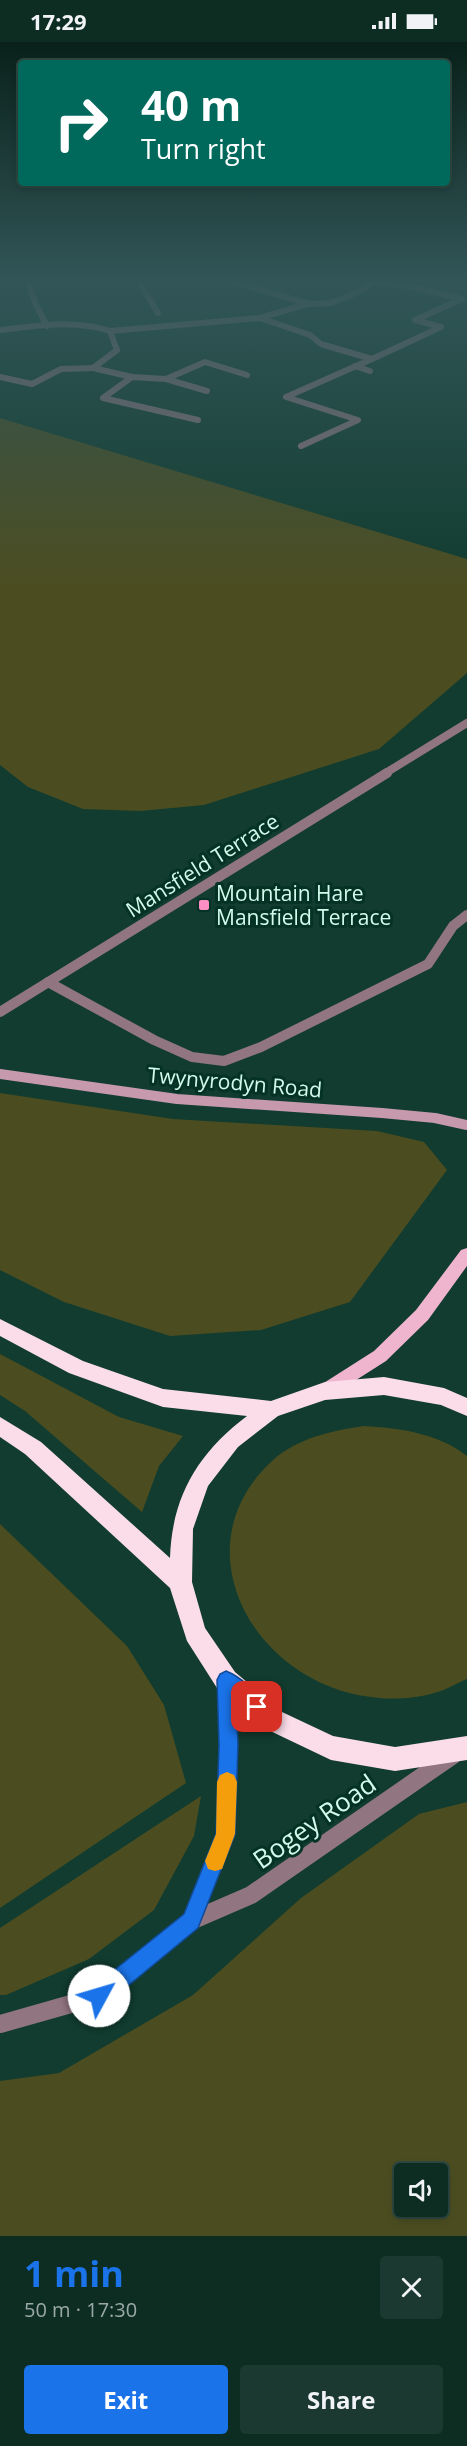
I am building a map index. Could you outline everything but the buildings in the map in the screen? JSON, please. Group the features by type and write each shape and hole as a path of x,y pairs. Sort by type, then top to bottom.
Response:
{"highway":[{"path":"0,1327 76,1367 163,1398 272,1410"},
{"path":"463,1749 395,1759 331,1748 273,1720 226,1680 195,1633 180,1582 182,1529 199,1481 230,1441 272,1410 325,1390 384,1386 444,1396 467,1407"},
{"path":"0,1426 33,1448 180,1582"}],"main road":[{"path":"325,1390 380,1356 422,1314 467,1254"}],"street":[{"path":"20,381 32,384 37,381"},
{"path":"126,381 103,398 198,420"},
{"path":"173,381 207,391"},
{"path":"301,446 358,420 286,397 321,381"},
{"name":"Mansfield Terrace","path":"0,1012 467,723"},
{"path":"48,982 154,1040 192,1057 224,1061 261,1047 428,964 453,926 467,915"},
{"name":"Twynyrodyn Road","path":"0,1074 177,1099 393,1114 435,1118 467,1125"},
{"name":"Bogey Road","path":"191,1921 226,1834 228,1745 226,1680"},
{"name":"Bogey Road","path":"0,2024 99,1996 191,1921 251,1895 463,1749"}],"green space":[{"path":"0,418 467,559 467,673 379,749 204,805 140,811 83,809 28,787 0,765"},
{"path":"0,1093 173,1119 377,1131 424,1142 447,1170 350,1302 261,1330 170,1336 64,1302 0,1270"},
{"path":"0,1354 119,1417 183,1436 159,1466 142,1512 25,1411 0,1395"},
{"path":"364,1426 418,1433 444,1442 467,1456 467,1679 442,1691 401,1698 363,1696 339,1690 304,1674 275,1652 252,1624 237,1593 230,1559 233,1525 246,1492 272,1461 292,1447 327,1433"},
{"path":"0,1524 127,1646 164,1705 186,1783 0,1908"},
{"path":"201,1796 194,1836 154,1910 89,1959 6,1995 0,1995 0,1928"},
{"path":"467,1802 467,2236 0,2236 0,2081 59,2073 193,1995 301,1898 419,1814"}],"slow traffic":[{"path":"215,1861 226,1834 227,1782"}],"place":[{"name":"Mountain Hare Mansfield Terrace","path":"204,905"}],"route":[{"path":"99,1996 191,1921 226,1834 228,1745 226,1680 257,1707"}]}
